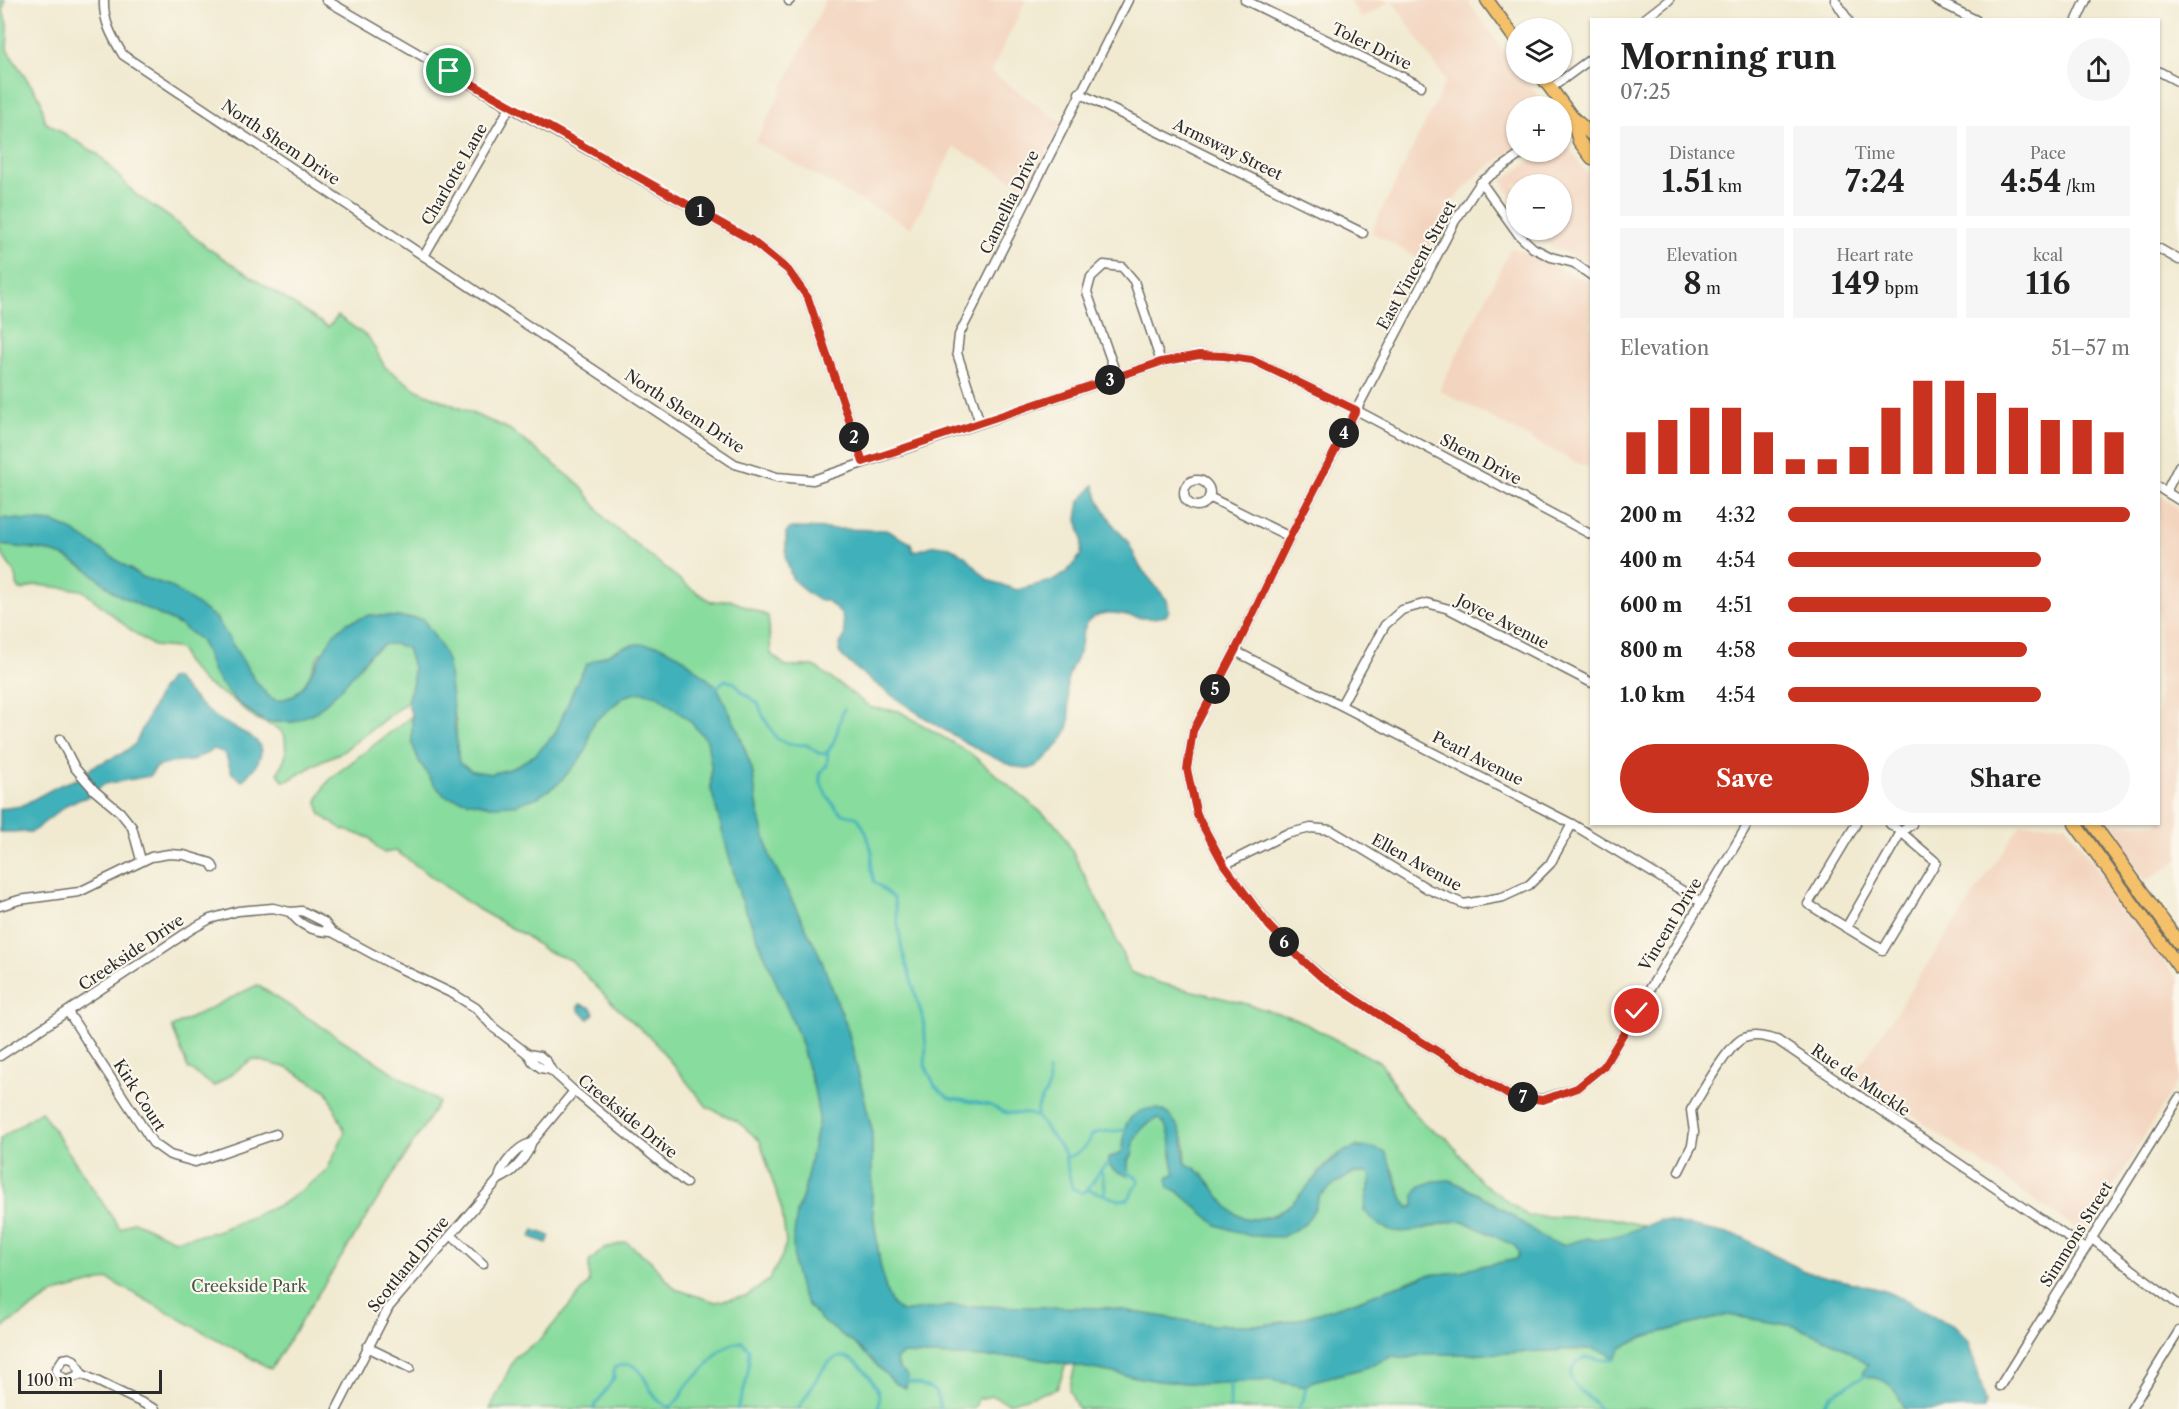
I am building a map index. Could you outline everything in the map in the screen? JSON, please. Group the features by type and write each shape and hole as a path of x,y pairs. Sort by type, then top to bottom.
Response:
{"main road":[{"path":"1487,0 1506,26"},
{"path":"1548,84 1555,96"},
{"path":"1572,123 1590,134"},
{"path":"1572,129 1590,155"},
{"path":"2076,825 2179,967"},
{"path":"2093,825 2179,943"}],"street":[{"name":"North Shem Drive","path":"104,0 105,21 123,55 735,464 777,477 813,480 1161,362 1199,355 1252,360 1356,410"},
{"path":"326,0 510,107 751,240 788,270 808,298 863,462"},
{"name":"Camellia Drive","path":"980,423 957,353 959,335 1079,93 1128,0"},
{"name":"Toler Drive","path":"1245,0 1421,86"},
{"path":"1646,18 1670,0"},
{"path":"1835,0 1847,18"},
{"path":"1935,0 1972,18"},
{"path":"2078,18 2086,0"},
{"path":"1551,88 1590,59"},
{"path":"2160,72 2179,82"},
{"name":"Armsway Street","path":"1079,93 1363,233"},
{"name":"Charlotte Lane","path":"424,256 510,107"},
{"name":"East Vincent Street","path":"1356,410 1455,221 1481,182 1510,162"},
{"path":"1481,182 1519,236 1533,248 1551,257 1575,263 1590,274"},
{"path":"2160,249 2179,260"},
{"path":"1117,377 1087,292 1091,277 1104,266 1122,267 1134,280 1161,362"},
{"name":"Shem Drive","path":"1356,410 1590,534"},
{"name":"Vincent Drive","path":"1356,410 1193,731 1187,769 1197,815 1224,865 1269,926 1320,976 1396,1026 1510,1096 1543,1100 1577,1088 1604,1066 1747,825"},
{"path":"2179,466 2162,489 2179,500"},
{"path":"1209,497 1290,537"},
{"name":"Joyce Avenue","path":"1341,705 1385,625 1402,610 1427,603 1449,609 1590,682"},
{"name":"Pearl Avenue","path":"1235,651 1572,824 1701,902"},
{"path":"60,739 75,768 132,827 141,860"},
{"name":"Ellen Avenue","path":"1224,865 1286,834 1311,828 1331,830 1428,889 1464,904 1503,897 1528,885 1550,864 1572,824"},
{"path":"1855,825 1808,904 1883,950 1936,862 1891,825"},
{"path":"1846,928 1901,832 1911,825"},
{"path":"0,906 28,898 80,892 94,887 141,860 169,854 184,855 211,863 214,867"},
{"name":"Creekside Drive","path":"0,1056 210,919 238,910 273,908 290,912 302,910 324,922 332,932 476,1008 494,1028 528,1054 533,1062 541,1068 551,1070 686,1183"},
{"name":"Kirk Court","path":"68,1012 153,1143 170,1155 195,1162 276,1134"},
{"name":"Rue de Muckle","path":"1679,1171 1692,1145 1694,1132 1691,1110 1728,1052 1743,1038 1761,1036 1777,1040 2085,1249"},
{"name":"Scottland Drive","path":"337,1409 389,1307 499,1179 500,1171 524,1145 531,1143 574,1091"},
{"name":"Simmons Street","path":"2000,1386 2179,1098"},
{"path":"451,1235 483,1264"},
{"path":"2091,1238 2179,1305"},
{"path":"2131,1409 2179,1331"},
{"path":"367,1347 410,1368"},
{"path":"82,1374 115,1392 155,1409"}],"shaded area":[{"path":"826,0 1026,0 991,72 1062,123 1029,189 954,147 911,228 756,142"},
{"path":"1349,0 1392,0 1362,19"},
{"path":"1392,0 1467,0 1506,54 1506,84 1528,84 1538,96 1506,96 1506,154 1480,173 1450,204 1423,261 1371,232 1446,81"},
{"path":"1572,152 1590,178 1590,264 1550,246 1544,240 1572,240 1572,174 1512,174 1529,162 1572,162"},
{"path":"1511,248 1537,257 1590,282 1590,468 1573,461 1439,390"},
{"path":"2160,496 2179,509 2179,859 2146,881 2106,825 2160,825"},
{"path":"2020,825 2066,825 2179,981 2179,1079 2085,1235 1854,1075"}],"green space":[{"path":"0,0 5,0 3,10 8,28 7,50 41,100 45,122 99,155 136,195 168,216 209,249 328,327 338,316 369,338 385,367 417,390 509,429 579,484 607,521 690,588 712,602 730,600 768,616 771,654 786,666 814,666 872,708 899,711 970,753 1060,828 1109,923 1130,972 1159,983 1243,1003 1296,1019 1381,1063 1403,1100 1428,1128 1446,1137 1480,1181 1528,1216 1610,1218 1645,1226 1620,1235 1595,1240 1587,1238 1564,1245 1550,1242 1489,1200 1450,1180 1409,1208 1403,1200 1393,1169 1358,1146 1339,1154 1328,1163 1299,1197 1281,1211 1259,1219 1245,1218 1234,1213 1203,1175 1186,1164 1185,1141 1169,1114 1126,1124 1123,1151 1109,1157 1110,1165 1127,1175 1128,1161 1133,1154 1136,1137 1147,1124 1157,1118 1165,1123 1171,1135 1171,1156 1175,1174 1169,1188 1176,1190 1193,1203 1250,1236 1314,1210 1319,1196 1353,1173 1369,1173 1371,1177 1364,1210 1424,1229 1454,1221 1463,1221 1515,1246 1519,1252 1517,1258 1470,1268 1463,1272 1427,1275 1351,1303 1292,1321 1263,1325 1212,1325 1110,1308 950,1306 902,1312 893,1305 887,1294 880,1264 872,1205 872,1130 848,1030 819,954 770,857 758,810 752,769 737,728 717,687 680,656 623,647 587,664 555,734 535,755 513,768 491,774 472,771 459,763 457,757 456,721 423,619 369,615 319,655 305,684 294,696 277,701 268,696 254,679 216,618 170,586 142,577 73,531 53,522 0,518"},
{"path":"0,545 44,550 64,556 88,570 115,593 180,625 199,639 207,653 212,670 237,702 265,722 294,722 357,668 372,652 385,644 408,648 413,667 413,682 407,702 342,752 283,781 278,773 286,755 285,736 279,729 254,718 233,700 203,682 185,661 181,650 153,646 82,590 38,585 20,590"},
{"path":"642,692 658,696 690,721 707,740 711,765 711,789 740,896 798,1034 814,1088 819,1118 804,1192 797,1213 820,1319 856,1345 895,1383 906,1388 896,1358 902,1354 1026,1357 1066,1364 1057,1389 1009,1403 992,1396 978,1399 974,1409 490,1409 515,1357 540,1340 589,1283 589,1262 603,1249 626,1242 650,1260 675,1289 716,1302 747,1296 769,1280 782,1256 786,1243 782,1211 760,1141 737,1121 707,1107 654,1041 614,1005 571,960 546,951 524,935 474,907 396,851 384,853 370,838 342,829 321,815 317,801 325,785 336,774 412,716 412,743 419,761 445,796 491,806 558,784 587,749 590,730 595,721 625,696"},
{"name":"Creekside Park","path":"257,985 439,1102 271,1369 108,1279 55,1293 0,1329 0,1139 41,1111 120,1229 134,1221 174,1240 215,1232 282,1204 326,1172 345,1132 327,1091 288,1068 253,1059 214,1086 188,1068 172,1027"},
{"path":"1728,1315 1794,1326 1841,1346 1868,1365 1863,1372 1868,1377 1882,1380 1891,1386 1905,1409 1078,1409 1069,1390 1075,1366 1071,1365 1159,1381 1203,1384 1271,1380 1306,1387 1313,1381 1365,1368 1393,1356 1408,1358 1424,1354 1591,1349 1607,1353 1613,1359 1621,1348 1646,1336"}],"water":[{"path":"1094,485 1098,499 1114,526 1128,542 1140,567 1167,600 1169,610 1166,616 1146,618 1106,613 1089,621 1084,629 1080,649 1067,679 1069,725 1053,751 1032,768 1018,767 965,742 901,702 851,664 839,652 840,644 845,636 842,615 828,601 817,599 807,593 792,578 786,559 786,532 791,528 886,530 911,543 913,552 935,545 950,547 965,556 988,580 1017,590 1054,580 1065,574 1081,555 1082,538 1077,519 1080,501"},
{"path":"0,518 53,522 73,531 142,577 170,586 216,618 254,679 268,696 277,701 294,696 305,684 333,635 347,623 369,615 423,619 439,643 448,663 459,763 472,771 491,774 513,768 535,755 555,734 587,664 623,647 637,644 658,645 680,656 717,687 737,728 752,769 758,810 770,857 819,954 848,1030 872,1130 872,1205 880,1264 887,1294 893,1305 902,1312 950,1306 1110,1308 1212,1325 1263,1325 1292,1321 1351,1303 1427,1275 1463,1272 1470,1268 1517,1258 1519,1252 1515,1246 1463,1221 1412,1231 1400,1232 1388,1229 1376,1222 1364,1210 1371,1177 1369,1173 1353,1173 1338,1182 1319,1196 1305,1224 1282,1237 1250,1236 1217,1225 1176,1190 1169,1188 1167,1179 1170,1175 1175,1174 1170,1136 1164,1123 1158,1118 1143,1128 1134,1142 1133,1154 1128,1161 1128,1176 1114,1170 1110,1165 1109,1157 1123,1151 1129,1119 1139,1112 1153,1108 1167,1114 1179,1128 1186,1164 1204,1176 1230,1209 1245,1218 1266,1218 1284,1209 1329,1163 1345,1151 1364,1147 1386,1153 1403,1200 1409,1208 1414,1206 1414,1194 1421,1186 1434,1181 1450,1180 1489,1200 1550,1242 1564,1245 1587,1238 1595,1240 1620,1235 1661,1220 1742,1237 1807,1272 1882,1290 1908,1301 1937,1319 1952,1324 1969,1341 1986,1402 1984,1409 1905,1409 1899,1397 1887,1383 1862,1373 1868,1365 1841,1346 1794,1326 1728,1315 1646,1336 1621,1348 1615,1359 1607,1353 1591,1349 1424,1354 1408,1358 1393,1356 1365,1368 1313,1381 1306,1387 1270,1380 1203,1384 1159,1381 1026,1357 903,1354 896,1359 899,1369 908,1376 906,1388 895,1383 856,1345 820,1319 808,1305 800,1290 794,1267 793,1241 797,1213 804,1192 819,1118 814,1088 798,1034 740,896 711,789 711,765 707,740 690,721 658,696 642,692 625,696 595,721 590,730 587,749 577,763 558,784 538,797 515,805 491,806 445,796 433,783 419,761 412,743 412,716 407,702 413,683 413,667 407,648 385,644 372,652 340,690 317,711 294,722 265,722 237,702 223,686 212,670 207,653 199,639 180,625 115,593 88,570 64,556 44,550 0,545"},
{"path":"175,678 214,716 256,741 260,748 260,756 255,767 242,781 232,773 225,753 214,749 192,761 179,761 156,767 150,776 105,784 89,796 68,804 32,832 0,832 0,809 21,806 60,785 83,777 92,767 121,754 135,744 161,690 169,679"},
{"path":"580,1004 593,1010 594,1013 589,1019 579,1011"},
{"path":"534,1230 550,1236 547,1243 531,1237"}],"waterway":[{"path":"717,687 725,680 735,683 742,692 758,703 777,739 788,744 807,745 818,753 825,754 835,739 844,709"},
{"path":"828,752 827,765 820,774 822,787 840,812 858,818 866,832 872,852 871,869 874,881 894,899 902,950 923,1019 926,1046 925,1065 935,1086 949,1098 989,1105 1006,1113 1029,1114 1037,1117 1064,1152 1072,1188 1082,1193 1090,1187 1104,1166 1109,1164"},
{"path":"1037,1116 1037,1110 1048,1086 1048,1071"},
{"path":"1065,1158 1082,1150 1092,1135 1099,1132 1126,1130"},
{"path":"1101,1170 1105,1194"},
{"path":"1087,1190 1114,1198 1129,1199 1139,1183 1137,1178 1127,1172"},
{"path":"593,1409 614,1378 614,1368 623,1364 636,1368 657,1399 669,1407 676,1403 690,1382 720,1351 729,1345 742,1342 749,1349 749,1365 745,1387 737,1409"},
{"path":"797,1409 826,1366 834,1359 844,1357 855,1362 874,1383 879,1395 878,1409"},
{"path":"1600,1409 1576,1386 1571,1379 1572,1371 1581,1359 1615,1359"},
{"path":"1812,1409 1815,1406 1821,1408 1831,1395 1865,1375"},
{"path":"907,1381 930,1388 937,1393 940,1409"},
{"path":"1230,1382 1230,1409"},
{"path":"1298,1409 1303,1401 1306,1387"}],"route":[{"path":"449,71 751,240 788,270 808,298 863,462 1161,362 1199,355 1252,360 1356,410 1193,731 1187,769 1197,815 1224,865 1269,926 1320,976 1510,1096 1543,1100 1577,1088 1604,1066 1637,1011"}]}
